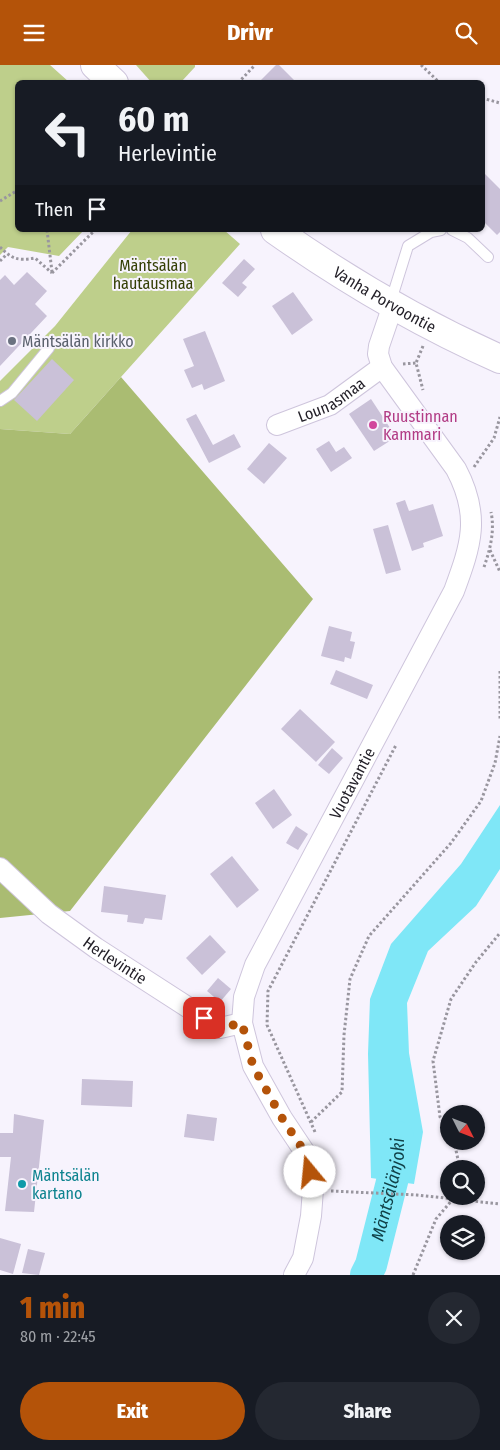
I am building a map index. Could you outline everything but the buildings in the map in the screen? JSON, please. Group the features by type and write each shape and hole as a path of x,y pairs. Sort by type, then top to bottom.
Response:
{"main road":[{"path":"95,65 111,80"},
{"name":"Vanha Porvoontie","path":"279,232 319,260 393,305 468,345 500,359"}],"street":[{"path":"382,367 378,354 379,346 393,305"},
{"name":"Lounasmaa","path":"277,425 330,405 382,367"},
{"name":"Vuotavantie","path":"294,1275 303,1258 311,1216 313,1189 306,1154 282,1118 253,1066 242,1023 244,997 255,965 454,591 467,557 472,531 470,503 456,469 382,367"},
{"name":"Herlevintie","path":"0,868 49,914 96,948 220,1028 242,1023"}],"lane":[{"path":"393,305 394,291 408,246 434,232"},
{"path":"456,232 468,238 488,257"},
{"path":"0,401 12,393 49,348"}],"path":[{"path":"241,80 255,65"},
{"path":"421,65 437,80"},
{"path":"485,99 500,103"},
{"path":"0,201 15,191"},
{"path":"47,232 52,273"},
{"path":"52,273 91,232"},
{"path":"0,247 10,258 35,259 52,273"},
{"path":"0,261 7,254"},
{"path":"474,467 494,438 500,417"},
{"path":"490,549 500,573"},
{"path":"500,671 500,720"},
{"path":"311,1122 342,1092 344,1035 350,979 369,936 451,843 481,801 495,763 500,736"},
{"path":"440,1117 433,1061 451,999 476,961 500,933"},
{"path":"328,1191 440,1196"},
{"path":"485,1202 500,1205"},
{"path":"413,1275 436,1219 447,1205"}],"green space":[{"name":"Mäntsälän hautausmaa","path":"0,65 50,65 67,80 15,80 15,232 82,232 59,256 8,247 0,255"},
{"path":"136,65 195,65 183,80 149,80"},
{"name":"Mäntsälän hautausmaa","path":"130,232 226,232 240,244 70,434 0,429 0,381 55,326"},
{"path":"121,377 313,599 70,911 0,918 0,429 70,434"}],"water":[{"path":"500,805 500,869 476,906 428,951 407,1003 409,1053 423,1132 414,1184 371,1178 368,1054 370,999 391,944 461,864"}],"waterway":[{"name":"Mäntsälänjoki","path":"366,1275 371,1265 398,1158 398,1137"}],"place":[{"name":"Mäntsälän kirkko","path":"12,341"},
{"name":"Ruustinnan Kammari","path":"373,425"},
{"name":"Mäntsälän kartano","path":"22,1184"}],"route":[{"path":"204,1018 220,1028 242,1023 253,1066 282,1118 306,1154 310,1172"}]}
